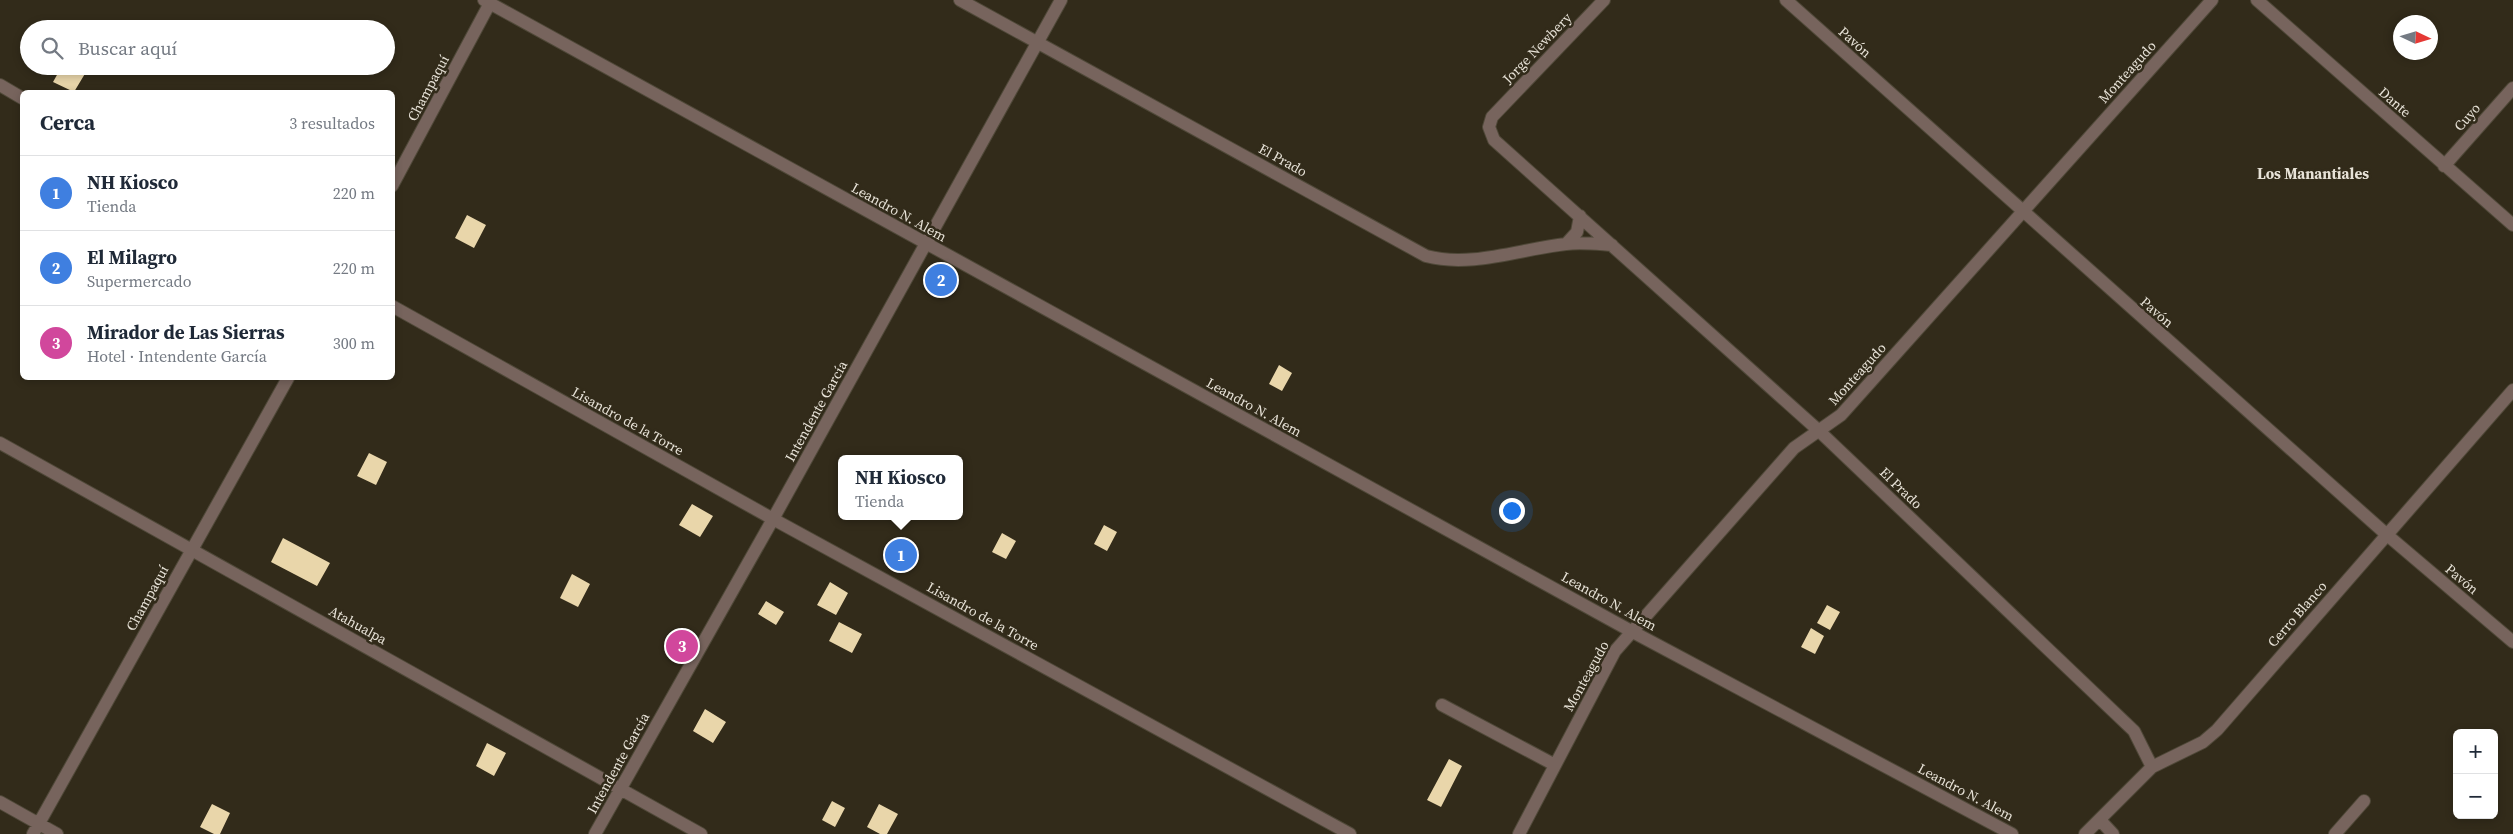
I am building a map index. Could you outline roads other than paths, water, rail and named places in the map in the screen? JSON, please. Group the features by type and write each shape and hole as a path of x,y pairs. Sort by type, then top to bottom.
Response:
{"street":[{"name":"El Prado","path":"960,0 1426,256 1444,261 1466,260 1567,243 1612,245"},
{"name":"Intendente García","path":"595,834 773,519 1061,0"},
{"name":"Jorge Newbery","path":"1492,117 1604,0"},
{"name":"Pavón","path":"1786,0 2021,212 2386,534 2513,642"},
{"name":"Monteagudo","path":"1518,834 1615,651 1631,631 1794,448 1841,415 2212,0"},
{"name":"Dante","path":"2257,0 2513,225"},
{"name":"Champaquí","path":"395,180 487,1"},
{"name":"Leandro N. Alem","path":"487,1 926,245 1631,631 2012,834"},
{"path":"0,86 20,97"},
{"name":"Cuyo","path":"2444,166 2513,88"},
{"name":"El Prado","path":"1492,117 1489,127 1494,140 1818,430 2134,731 2152,767"},
{"path":"1567,243 1577,232 1580,216"},
{"name":"Lisandro de la Torre","path":"395,308 773,519 1350,834"},
{"name":"Champaquí","path":"36,829 190,549 287,380"},
{"name":"Cerro Blanco","path":"2085,834 2152,767 2203,742 2217,730 2513,390"},
{"name":"Atahualpa","path":"0,443 701,834"},
{"path":"1442,705 1555,765"},
{"path":"2335,834 2364,801"},
{"path":"0,802 36,829 57,834"},
{"path":"2100,820 2113,834"}],"place":[{"name":"El Milagro","path":"941,280"},
{"name":"NH Kiosco","path":"901,555"},
{"name":"Mirador de Las Sierras","path":"682,646"}],"district":[{"name":"Los Manantiales","path":"2313,174"}]}
